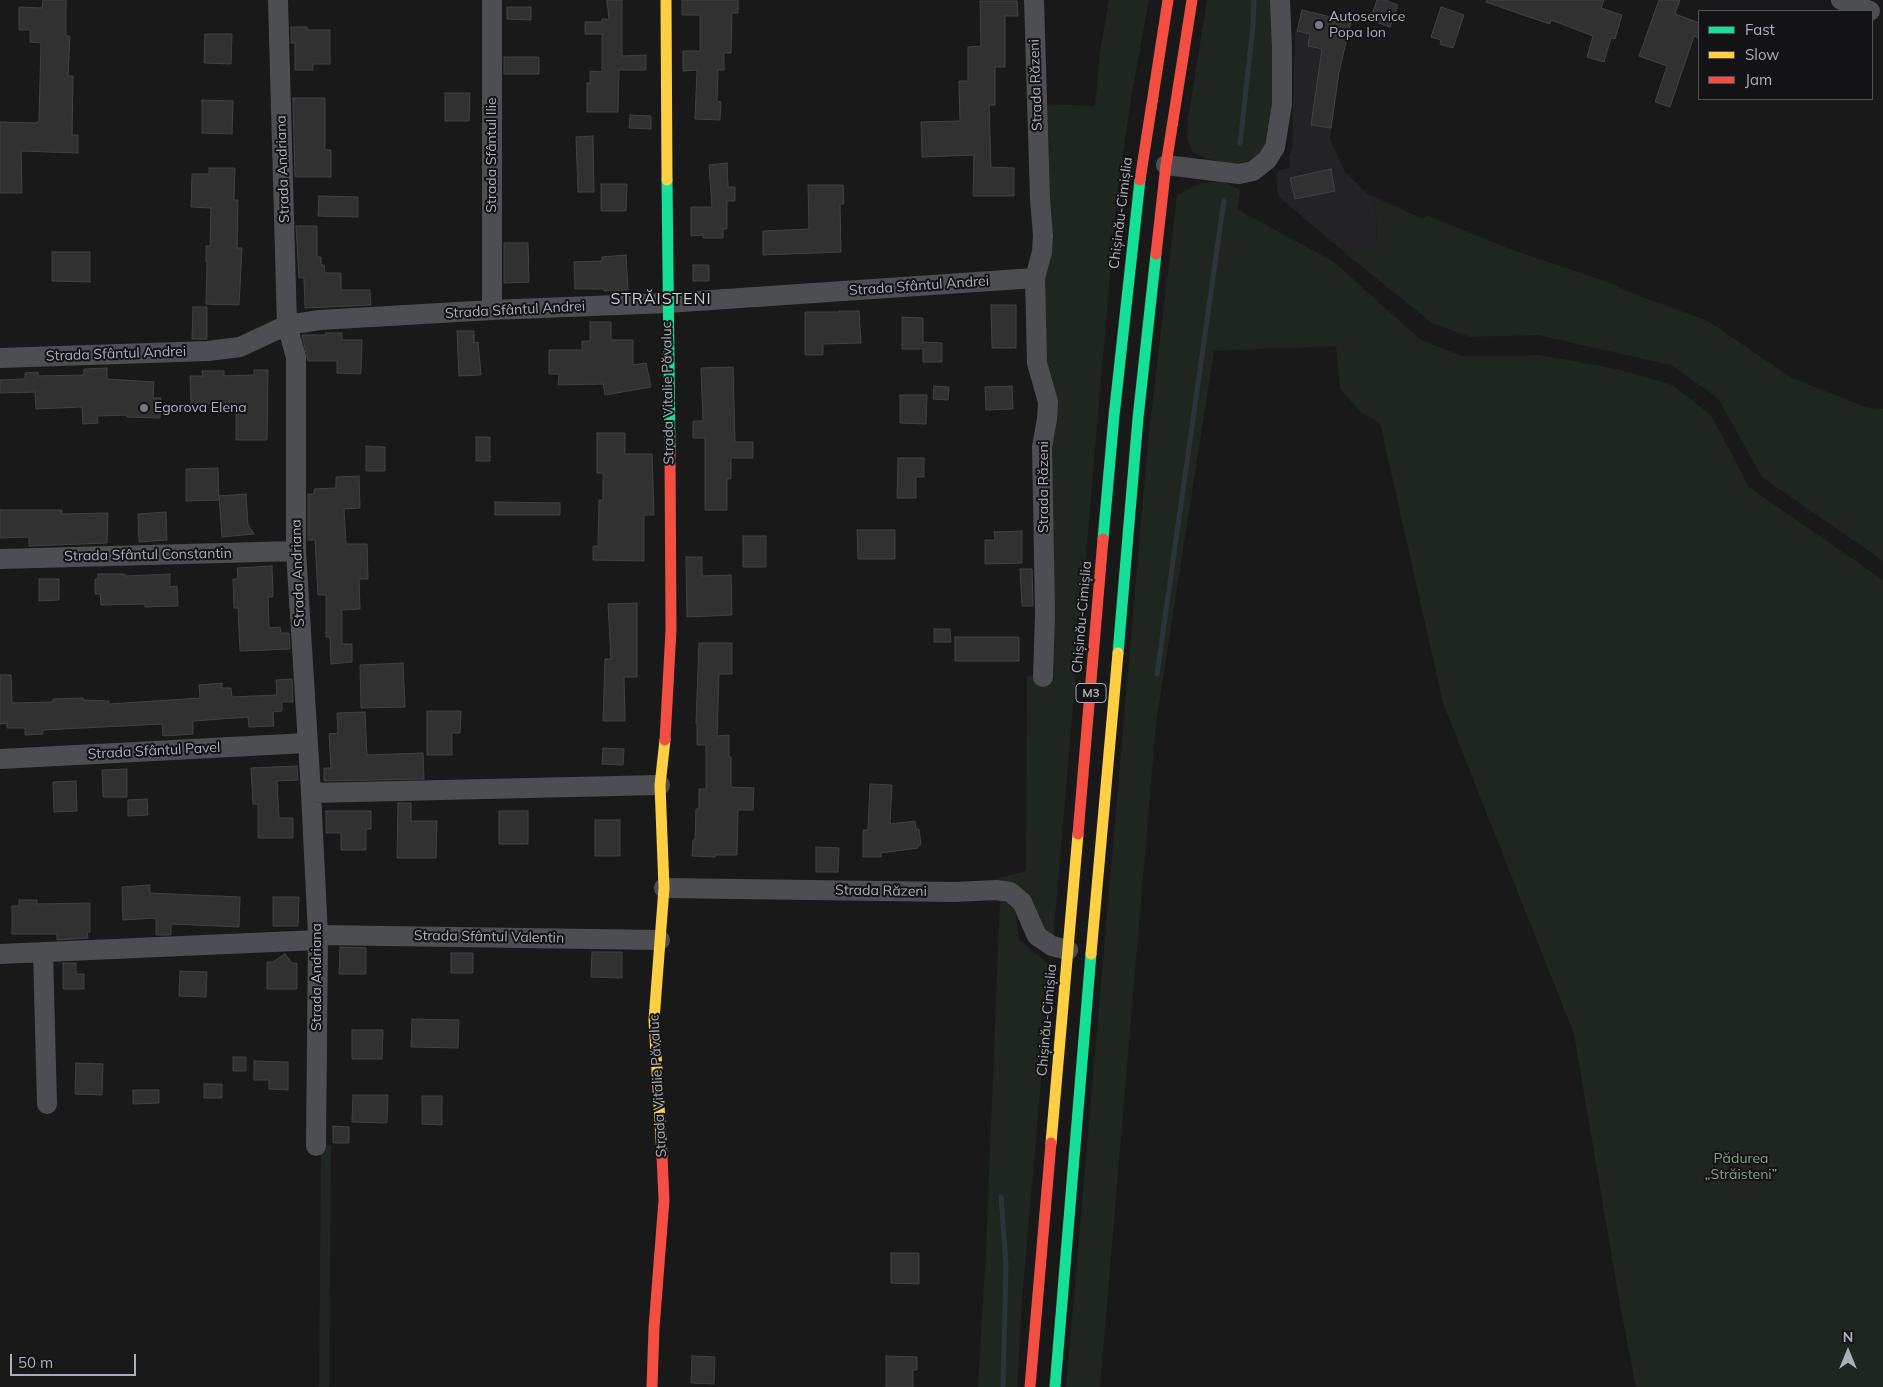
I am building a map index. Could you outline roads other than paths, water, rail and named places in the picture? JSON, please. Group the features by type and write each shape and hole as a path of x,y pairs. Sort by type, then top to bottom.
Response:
{"main road":[{"name":"Strada Vitalie Păvaluc","path":"652,1387 654,1328 664,1200 654,1020 664,888 660,785 667,716 671,630 666,0"},
{"name":"Chișinău-Cimișlia","path":"1030,1387 1115,406 1142,169 1168,0"},
{"name":"M3","path":"1055,1387 1138,418 1166,165 1192,0"}],"street":[{"name":"Strada Andriana","path":"278,0 287,325 296,357 296,551 318,937 316,1146"},
{"name":"Strada Sfântul Ilie","path":"492,0 492,310"},
{"name":"Strada Răzeni","path":"1034,0 1040,199 1044,236 1035,278 1037,363 1048,402 1042,447 1045,614 1043,677"},
{"path":"1166,165 1239,174 1253,171 1267,160 1275,147 1282,104 1280,0"},
{"path":"1841,0 1866,10"},
{"name":"Strada Sfântul Andrei","path":"0,358 208,352 240,347 287,325 320,320 492,310 667,303 1035,278"},
{"name":"Strada Sfântul Constantin","path":"0,559 296,551"},
{"name":"Strada Sfântul Pavel","path":"0,759 307,743"},
{"path":"311,793 660,785"},
{"name":"Strada Răzeni","path":"664,888 945,892 996,890 1010,892 1022,902 1037,936 1052,946 1068,950"},
{"name":"Strada Sfântul Valentin","path":"0,954 318,937 660,940"},
{"path":"42,952 47,1104"}],"waterway":[{"path":"1240,144 1254,0"},
{"path":"1157,674 1224,200"},
{"path":"1001,1197 1006,1264 1003,1387"}],"place":[{"name":"Autoservice Popa Ion","path":"1319,25"},
{"name":"Egorova Elena","path":"144,408"}],"district":[{"name":"STRĂISTENI","path":"661,299"}],"park label":[{"name":"Pădurea „Străisteni”","path":"1741,1168"}]}
